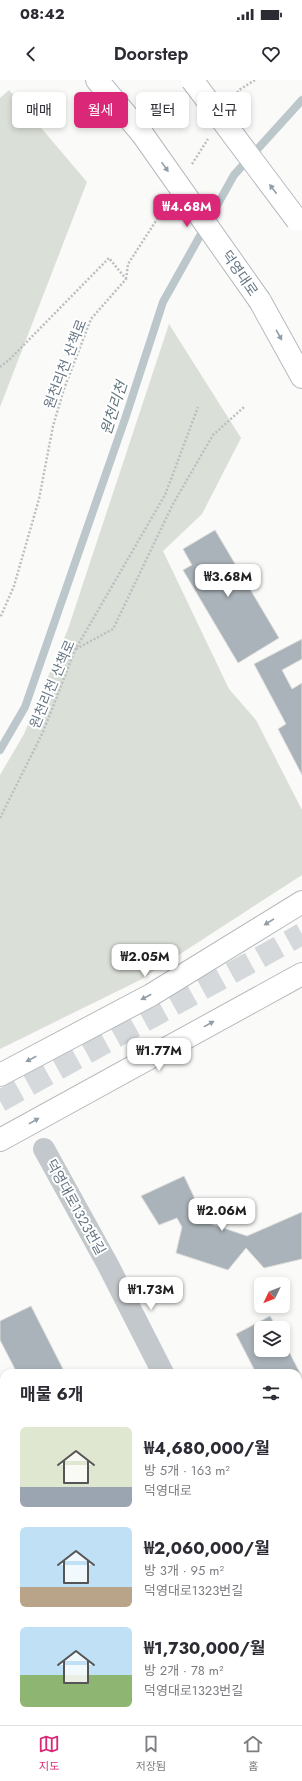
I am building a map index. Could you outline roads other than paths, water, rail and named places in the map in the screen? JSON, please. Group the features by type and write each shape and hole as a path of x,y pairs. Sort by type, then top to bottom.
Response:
{"main road":[{"name":"덕영대로","path":"97,80 143,135 260,301 302,377"},
{"path":"192,80 299,224"},
{"path":"0,1075 151,995 302,902"},
{"path":"0,1140 302,974"}],"street":[{"name":"덕영대로1323번길","path":"44,1149 108,1265 161,1369"}],"waterway":[{"name":"원천리천","path":"0,750 25,707 126,416 163,302 234,175 302,100"}],"tunnel":[{"path":"0,1101 302,934"}]}
